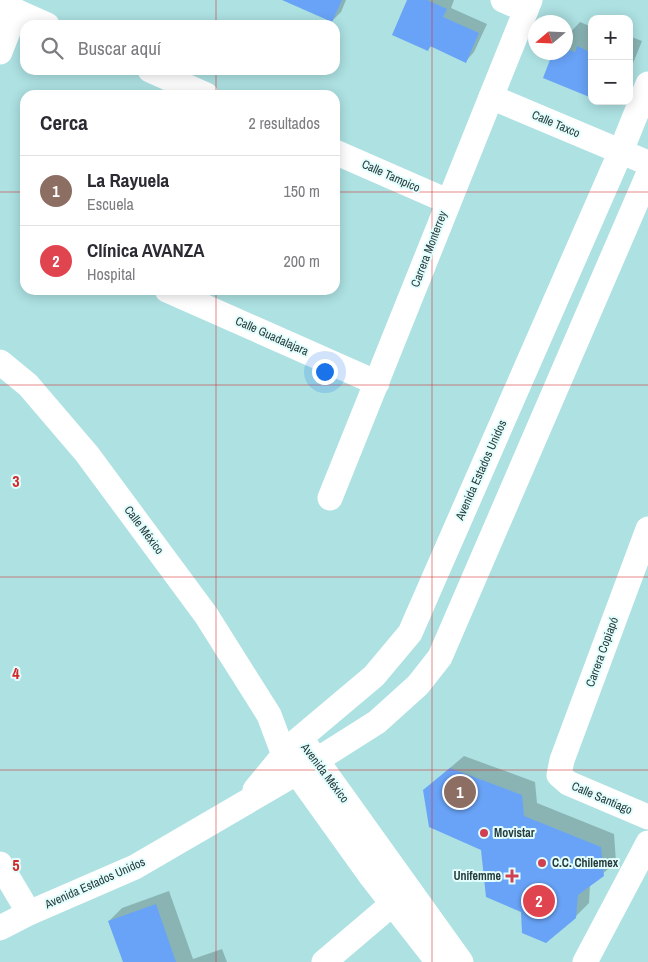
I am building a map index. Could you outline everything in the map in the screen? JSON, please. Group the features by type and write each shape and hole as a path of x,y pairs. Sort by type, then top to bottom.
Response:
{"street":[{"path":"503,0 528,5"},
{"name":"Carrera Monterrey","path":"330,498 528,5"},
{"path":"0,52 8,8 36,20"},
{"path":"156,75 173,88"},
{"name":"Avenida Estados Unidos","path":"0,928 30,912 135,867 241,806 299,756 374,676 410,633 621,152 648,84"},
{"name":"Calle Taxco","path":"490,97 648,163"},
{"name":"Calle Tampico","path":"340,154 448,201"},
{"name":"Avenida Estados Unidos","path":"299,756 377,722 418,685 440,657 648,175"},
{"name":"Calle Guadalajara","path":"178,295 377,383"},
{"name":"Calle México","path":"0,362 28,385 87,454 206,615 269,714"},
{"name":"Carrera Copiapó","path":"559,774 562,760 648,529"},
{"name":"Avenida México","path":"269,714 401,896 461,962"},
{"name":"Calle Santiago","path":"559,774 568,783 648,817"},
{"path":"585,962 648,843"},
{"path":"0,864 30,912"},
{"path":"324,962 401,896"},
{"name":"Avenida México","path":"401,896 438,962"}],"building":[{"path":"282,0 342,0 333,20 327,20"},
{"path":"407,0 427,0 447,9 443,17 479,33 466,63 430,46 428,51 392,35"},
{"path":"577,46 588,51 588,96 543,78 550,60 573,60 573,51 575,52"},
{"name":"C.C. Chilemex","path":"450,768 522,795 524,816 601,847 604,876 578,895 576,918 546,943 522,933 521,912 486,897 481,850 429,827 423,790"},
{"path":"156,904 176,962 123,962 108,921"}],"place":[{"name":"La Rayuela","path":"460,792"},
{"name":"Movistar","path":"484,833"},
{"name":"C.C. Chilemex","path":"542,863"},
{"name":"Unifemme","path":"512,876"},
{"name":"Clínica AVANZA","path":"539,901"}]}
